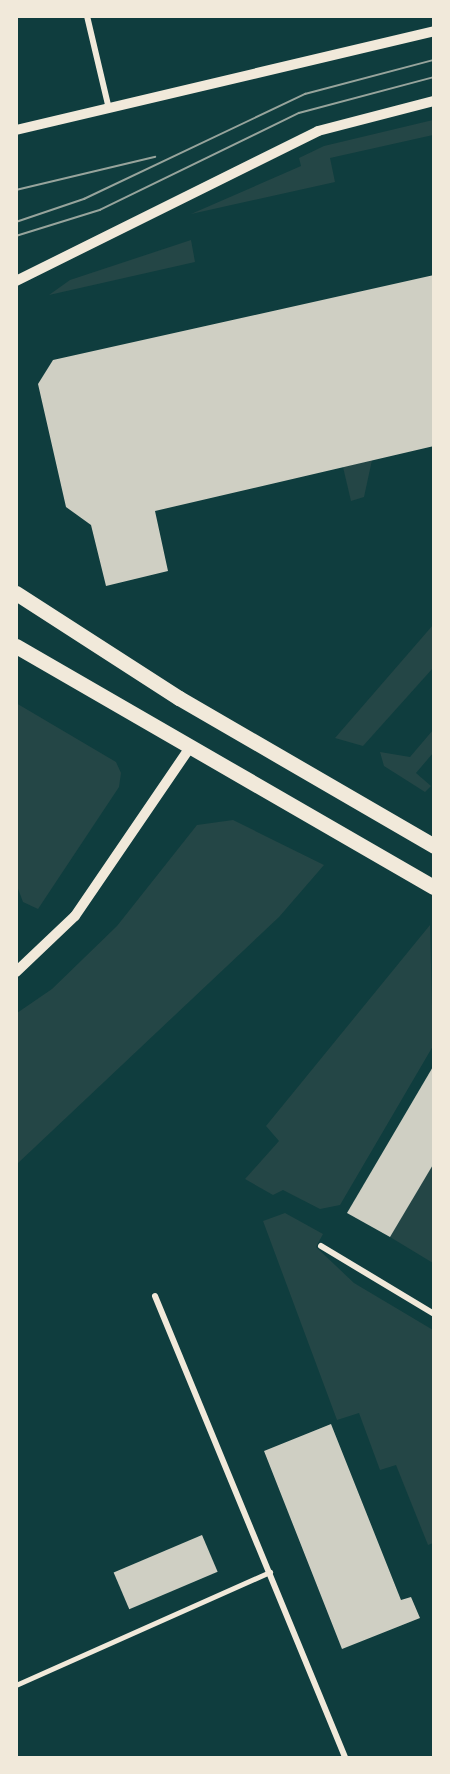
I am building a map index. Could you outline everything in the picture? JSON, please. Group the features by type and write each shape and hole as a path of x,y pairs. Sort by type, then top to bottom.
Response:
{"main road":[{"path":"16,593 179,698 434,846"},
{"path":"16,646 434,887"}],"street":[{"path":"87,16 109,109"},
{"path":"16,130 434,32"},
{"path":"16,281 318,131 434,100"},
{"path":"16,972 75,916 190,746"},
{"path":"321,1246 434,1314"},
{"path":"155,1296 345,1758"}],"lane":[{"path":"16,1685 270,1572"}],"shaded area":[{"path":"433,120 433,135 330,158 335,182 191,214 301,166 299,158 324,146"},
{"path":"191,240 195,262 49,295 70,280"},
{"path":"372,460 364,497 351,501 343,467"},
{"path":"433,625 433,668 363,746 335,738"},
{"path":"16,703 116,762 121,773 119,787 38,909 23,902 17,886"},
{"path":"433,730 433,753 416,773 431,786 425,792 384,766 380,752 410,757"},
{"path":"233,820 324,865 279,917 17,1164 17,1013 52,989 117,926 197,825"},
{"path":"430,925 433,1046 340,1205 320,1209 283,1190 273,1195 245,1179 279,1141 266,1126"},
{"path":"433,1162 433,1263 390,1237"},
{"path":"285,1213 323,1234 316,1247 354,1283 433,1330 433,1543 428,1545 396,1465 380,1470 359,1413 337,1420 263,1221"}],"building":[{"path":"434,275 434,446 155,511 168,571 106,586 91,525 66,507 38,384 53,360"},
{"path":"434,1065 434,1163 390,1237 347,1213"},
{"path":"331,1424 401,1600 411,1597 420,1618 342,1649 264,1451"},
{"path":"202,1535 218,1572 129,1609 114,1573"}],"tram line":[{"path":"16,222 84,199 305,94 434,60"},
{"path":"16,236 100,210 299,113 434,77"},
{"path":"16,190 155,157"}]}
